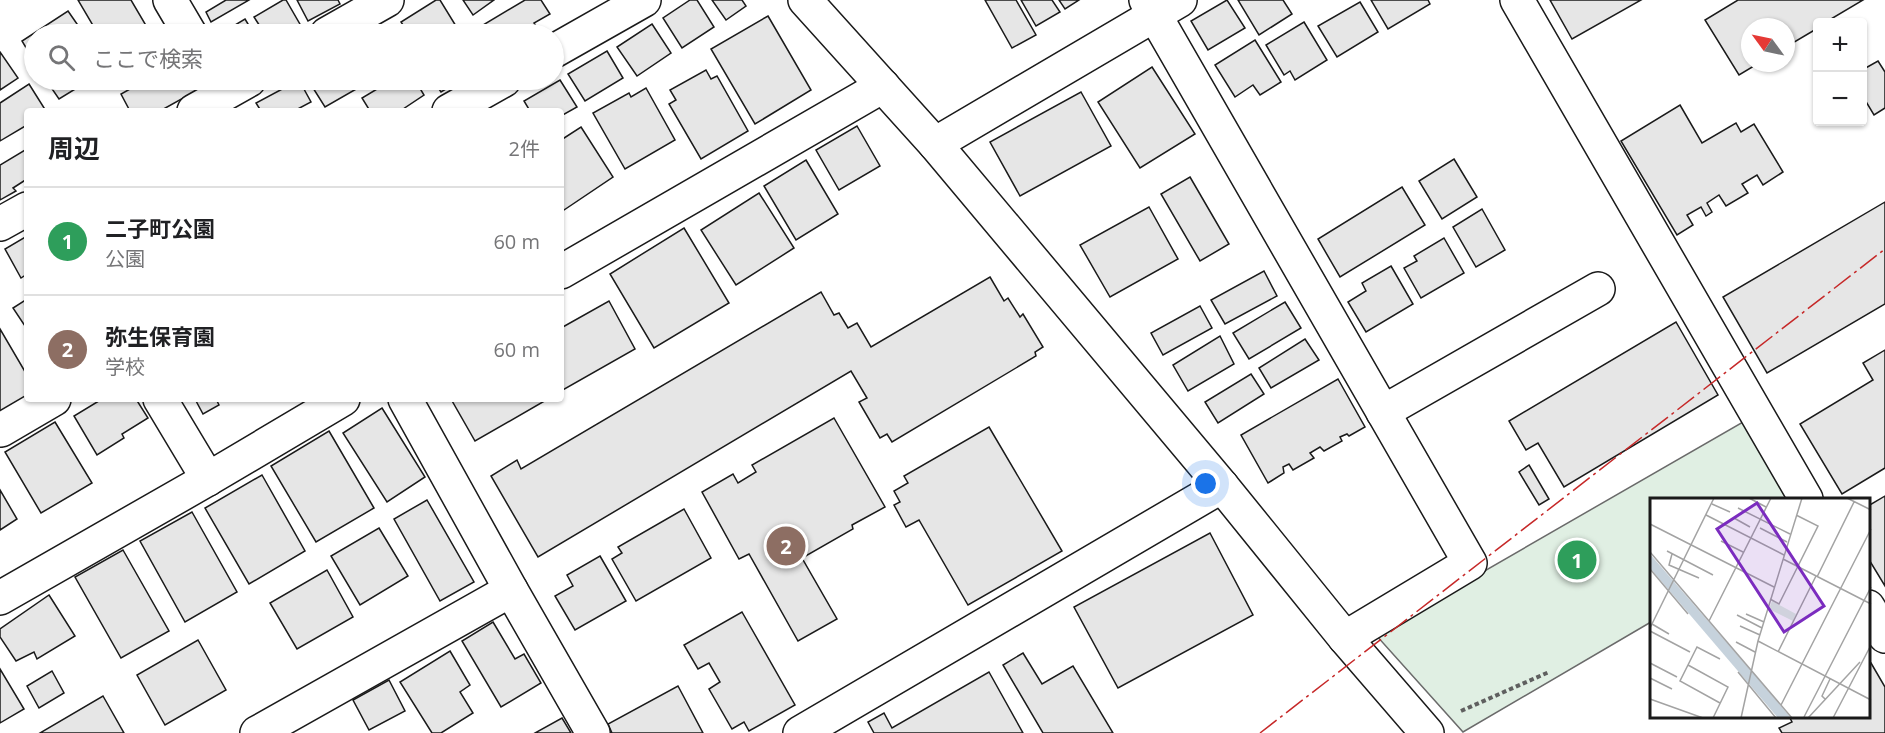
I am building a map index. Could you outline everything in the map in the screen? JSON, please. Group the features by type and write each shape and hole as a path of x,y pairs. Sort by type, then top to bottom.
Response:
{"street":[{"path":"170,0 184,24"},
{"path":"345,24 387,0"},
{"path":"564,45 644,0"},
{"path":"805,0 936,144 1222,486 1344,638 1426,733"},
{"path":"1517,0 1805,498"},
{"path":"936,144 1160,5 1383,411 1470,562 1344,638"},
{"path":"564,270 883,86"},
{"path":"454,108 486,90"},
{"path":"199,108 230,91"},
{"path":"0,225 24,211"},
{"path":"1383,411 1598,289"},
{"path":"1,430 49,402"},
{"path":"162,402 208,479"},
{"path":"0,598 338,402"},
{"path":"407,402 593,733"},
{"path":"800,733 1222,486"},
{"path":"257,733 511,590"},
{"path":"1870,609 1885,636"}],"path":[{"path":"1458,712 1549,672"}],"green space":[{"path":"1743,422 1786,498 1650,498 1650,623 1463,732 1375,634"}],"building":[{"path":"78,0 131,0 145,24 92,24"},
{"path":"226,0 249,0 211,22 206,12"},
{"path":"286,0 300,24 259,24 254,17"},
{"path":"297,0 338,0 340,4 308,21"},
{"path":"436,0 440,0 455,24 402,24 401,22"},
{"path":"463,0 494,0 473,15"},
{"path":"525,0 541,0 550,14 535,24 485,24"},
{"path":"690,0 697,0 714,27 682,48 663,18"},
{"path":"712,0 742,0 746,6 726,20"},
{"path":"985,0 1016,0 1036,35 1012,48"},
{"path":"1021,0 1052,0 1060,12 1036,26"},
{"path":"1059,0 1079,0 1065,9"},
{"path":"1227,0 1245,28 1208,50 1191,21"},
{"path":"1238,0 1283,0 1292,14 1259,35"},
{"path":"1371,0 1428,0 1430,4 1388,29"},
{"path":"1550,0 1641,0 1572,39"},
{"path":"1738,0 1863,0 1833,18 1813,18 1813,31 1795,42 1795,18 1741,18 1741,72 1744,72 1739,75 1705,20"},
{"path":"1360,2 1378,32 1337,57 1318,26"},
{"path":"68,11 77,24 48,24"},
{"path":"768,16 811,90 755,124 711,49"},
{"path":"245,19 248,24 237,24"},
{"path":"1304,22 1327,60 1295,80 1290,71 1284,75 1266,45"},
{"path":"652,24 671,53 637,76 617,47"},
{"path":"1255,40 1281,82 1260,95 1253,85 1235,97 1215,65"},
{"path":"607,51 623,78 585,101 568,74"},
{"path":"0,52 18,78 0,90"},
{"path":"1878,61 1885,72 1885,108 1874,115 1867,103 1867,67"},
{"path":"1152,67 1195,134 1140,168 1098,102"},
{"path":"706,70 711,79 717,76 748,131 701,159 669,104 676,100 670,90"},
{"path":"564,86 577,107 564,114 564,108 528,108 524,101 543,90 564,90"},
{"path":"24,87 24,90 33,90 44,108 24,108 24,127 0,141 0,103"},
{"path":"646,88 675,140 625,169 593,113 629,93 631,97"},
{"path":"53,90 74,90 59,99"},
{"path":"128,90 196,91 165,108 128,108 121,94"},
{"path":"280,90 304,90 311,102 300,108 259,108 256,103"},
{"path":"314,90 355,90 325,107"},
{"path":"375,90 421,90 424,95 404,108 368,108 362,98"},
{"path":"1081,92 1111,146 1020,196 990,142"},
{"path":"1680,105 1702,143 1736,123 1741,132 1754,124 1783,172 1763,185 1757,175 1742,184 1748,193 1726,206 1719,195 1707,203 1712,212 1706,216 1701,207 1687,215 1693,225 1677,235 1621,141"},
{"path":"857,126 880,166 839,190 816,150"},
{"path":"581,127 613,177 564,210 564,138"},
{"path":"24,151 24,181 13,188 16,191 0,200 0,165"},
{"path":"1454,159 1477,197 1442,219 1419,181"},
{"path":"806,160 838,214 796,240 764,186"},
{"path":"1190,177 1229,244 1200,261 1161,194"},
{"path":"1402,187 1425,225 1340,277 1318,239"},
{"path":"759,193 794,248 736,285 701,230"},
{"path":"1885,202 1885,304 1767,373 1723,297"},
{"path":"1149,207 1178,259 1110,297 1080,245"},
{"path":"1482,209 1505,250 1476,267 1453,227"},
{"path":"684,228 729,303 654,348 610,274"},
{"path":"24,238 24,276 21,278 5,249"},
{"path":"1444,238 1464,273 1421,298 1404,268 1417,261 1414,256"},
{"path":"1391,266 1413,304 1366,332 1348,302 1366,291 1362,283"},
{"path":"1264,271 1277,296 1225,324 1211,300"},
{"path":"990,277 1004,301 1008,298 1020,317 1023,314 1043,347 1035,352 1036,356 892,442 887,434 880,438 859,402 867,398 851,371 538,557 491,476 517,460 521,469 821,292 834,315 839,313 848,328 857,323 871,347"},
{"path":"24,301 24,324 13,308"},
{"path":"609,301 635,349 564,389 564,326"},
{"path":"1285,302 1301,328 1249,359 1233,333"},
{"path":"1200,306 1212,328 1163,355 1151,333"},
{"path":"1676,322 1718,395 1564,487 1538,443 1526,450 1509,421"},
{"path":"0,329 24,370 24,401 0,414"},
{"path":"1220,336 1234,364 1188,391 1173,365"},
{"path":"1305,339 1319,360 1271,388 1259,368"},
{"path":"1885,350 1885,468 1842,494 1800,424 1873,380 1863,363"},
{"path":"1251,374 1264,394 1218,423 1205,402"},
{"path":"1338,379 1365,427 1349,436 1347,434 1340,437 1342,441 1324,451 1320,447 1310,453 1314,458 1293,470 1289,464 1283,467 1284,473 1268,483 1241,435"},
{"path":"97,402 138,402 148,418 122,434 124,438 97,455 74,416"},
{"path":"197,402 218,402 219,405 203,414"},
{"path":"453,402 543,402 475,441"},
{"path":"382,408 425,477 387,502 343,433"},
{"path":"834,418 885,507 852,525 853,529 802,558 837,619 798,641 749,554 739,559 702,492 733,474 738,483 756,472 752,465"},
{"path":"55,422 92,483 41,513 5,452"},
{"path":"989,427 1062,551 968,605 919,520 906,527 894,505 900,502 894,491 908,483 904,476"},
{"path":"329,431 374,508 316,542 271,466"},
{"path":"1529,465 1549,499 1539,505 1519,472"},
{"path":"262,475 305,551 249,584 205,508"},
{"path":"0,490 17,519 0,530"},
{"path":"1885,496 1885,586 1870,561 1870,505"},
{"path":"427,500 474,582 440,601 394,519"},
{"path":"684,509 711,558 636,601 612,559 622,553 618,547"},
{"path":"192,512 237,592 185,622 140,541"},
{"path":"379,528 408,576 360,605 331,556"},
{"path":"1210,533 1253,615 1118,688 1074,607"},
{"path":"123,550 169,631 121,658 75,577"},
{"path":"600,556 626,601 575,630 555,596 573,586 567,575"},
{"path":"327,570 353,617 297,649 270,603"},
{"path":"49,595 75,636 37,659 34,652 16,661 0,637 0,629"},
{"path":"742,612 795,705 749,731 744,722 732,729 709,689 720,682 709,663 698,669 684,645"},
{"path":"493,622 515,659 524,654 541,683 501,707 462,641"},
{"path":"198,640 226,690 165,725 137,675"},
{"path":"450,651 470,685 460,692 473,713 441,733 432,733 400,682"},
{"path":"1023,653 1042,684 1073,666 1113,733 1043,733 1003,665"},
{"path":"1870,663 1885,687 1885,733 1782,733 1779,728 1792,722 1790,718 1870,718"},
{"path":"0,669 24,709 0,723"},
{"path":"52,671 64,693 39,708 27,686"},
{"path":"989,672 1023,733 874,733 868,722 884,713 892,728"},
{"path":"389,680 405,711 369,730 353,700"},
{"path":"678,686 703,733 612,733 608,724"},
{"path":"103,696 124,733 40,733"},
{"path":"562,718 571,733 535,733"}],"power":[{"path":"1260,733 1885,249"}],"place":[{"name":"弥生保育園","path":"786,546"},
{"name":"二子町公園","path":"1577,560"}]}
